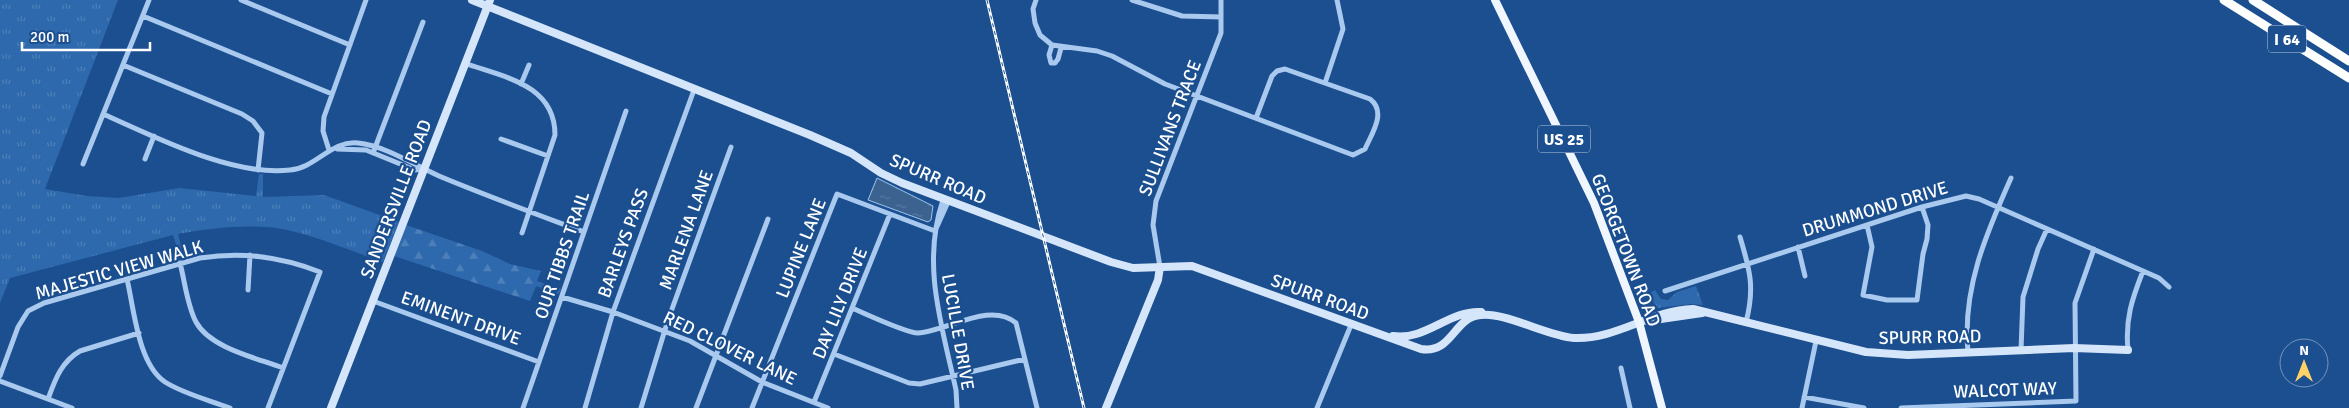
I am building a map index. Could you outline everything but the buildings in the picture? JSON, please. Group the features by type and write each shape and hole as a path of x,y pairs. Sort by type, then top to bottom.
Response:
{"highway":[{"name":"I 64","path":"2224,0 2349,78"},
{"name":"I 64","path":"2253,0 2349,61"}],"main road":[{"name":"GEORGETOWN ROAD","path":"1495,0 1594,203 1639,322 1662,408"}],"street":[{"path":"83,164 149,0"},
{"path":"241,0 350,45"},
{"path":"329,150 323,131 324,117 366,0"},
{"name":"SPURR ROAD","path":"472,0 489,3 694,90 851,153 888,177 946,201 1133,268 1192,266 1376,334 1427,350 1447,343 1461,325 1481,314 1575,338 1595,336 1639,322 1707,312 1816,341 1866,352 1908,355 2074,348 2128,350"},
{"path":"1036,0 1033,9 1035,23 1040,35 1052,45 1061,48 1089,50 1112,56 1152,78 1352,156 1366,149 1379,114 1378,108 1370,99 1285,69 1278,70 1272,76 1256,118"},
{"path":"1132,0 1182,16 1221,17"},
{"name":"SULLIVANS TRACE","path":"1160,267 1153,225 1156,201 1221,33 1220,0"},
{"path":"1326,83 1343,29 1337,0"},
{"name":"SANDERSVILLE ROAD","path":"331,408 489,3"},
{"path":"143,16 332,94"},
{"path":"374,151 423,22"},
{"path":"1052,45 1049,55 1051,63 1055,64 1061,48"},
{"path":"464,63 521,84 539,95 550,108 555,120 555,135 522,233"},
{"path":"123,65 242,114 254,121 262,133 258,170"},
{"path":"521,84 528,65"},
{"name":"BARLEYS PASS","path":"585,408 613,312 694,90"},
{"name":"OUR TIBBS TRAIL","path":"524,408 626,111"},
{"path":"102,114 233,166 258,170 284,171 303,168 329,150 352,143 414,163 424,169 584,232"},
{"path":"145,159 154,136"},
{"path":"501,139 548,156"},
{"name":"MARLENA LANE","path":"641,408 731,147"},
{"path":"1968,352 1969,297 1974,269 2011,178"},
{"name":"LUPINE LANE","path":"762,382 837,194 935,231"},
{"name":"DRUMMOND DRIVE","path":"1665,291 1922,207 1966,196 1998,206 2159,278 2169,287"},
{"name":"LUCILLE DRIVE","path":"946,201 935,222 932,272 953,376 957,408"},
{"path":"1867,225 1872,247 1863,295 1887,300 1917,300 1928,226 1922,207"},
{"name":"DAY LILY DRIVE","path":"814,402 890,214"},
{"path":"696,408 768,219"},
{"path":"2021,350 2023,297 2038,249 2047,229"},
{"path":"1740,237 1748,263 1752,291 1746,322"},
{"path":"1798,247 1805,276"},
{"name":"WALCOT WAY","path":"1901,408 2076,401 2075,304 2094,249"},
{"name":"MAJESTIC VIEW WALK","path":"0,376 18,327 28,311 44,303 180,263 222,255 250,255 288,260 320,272 268,408"},
{"path":"248,290 250,255"},
{"path":"180,263 191,308 200,329 220,344 283,368"},
{"path":"1106,408 1158,280 1160,267"},
{"path":"2128,350 2126,333 2130,306 2143,271"},
{"path":"127,279 139,333 149,363 159,376 175,387 230,408"},
{"name":"RED CLOVER LANE","path":"562,297 613,312 666,331 715,354 762,382 828,408"},
{"name":"EMINENT DRIVE","path":"373,301 539,362"},
{"path":"852,308 918,333 992,314 1009,317 1016,322 1037,408"},
{"name":"SPURR ROAD","path":"1376,334 1400,338 1411,336 1432,329 1460,314 1473,311 1488,312 1505,319"},
{"path":"1317,408 1351,325"},
{"path":"48,399 58,374 71,356 80,351 139,333"},
{"path":"1802,408 1816,341"},
{"path":"834,354 908,383 920,384 1025,359"},
{"path":"1621,368 1630,408"},
{"path":"0,381 72,408"},
{"path":"752,408 762,382"},
{"path":"1804,397 1864,408"}],"green space":[{"path":"0,0 118,0 45,189 87,196 119,198 179,188 256,196 259,174 263,174 263,197 324,195 399,222 383,262 293,231 265,227 221,228 178,234 184,259 181,260 173,235 10,278 0,303"},
{"path":"406,225 482,251 510,264 541,271 537,281 561,289 559,294 536,286 530,301 394,256"},
{"path":"1696,286 1703,305 1690,304 1658,308 1654,304 1651,292 1655,290 1661,299 1668,300 1677,292"}],"water":[{"path":"877,178 933,206 931,220 928,222 868,200"}],"railway":[{"path":"987,0 1084,408"}]}
